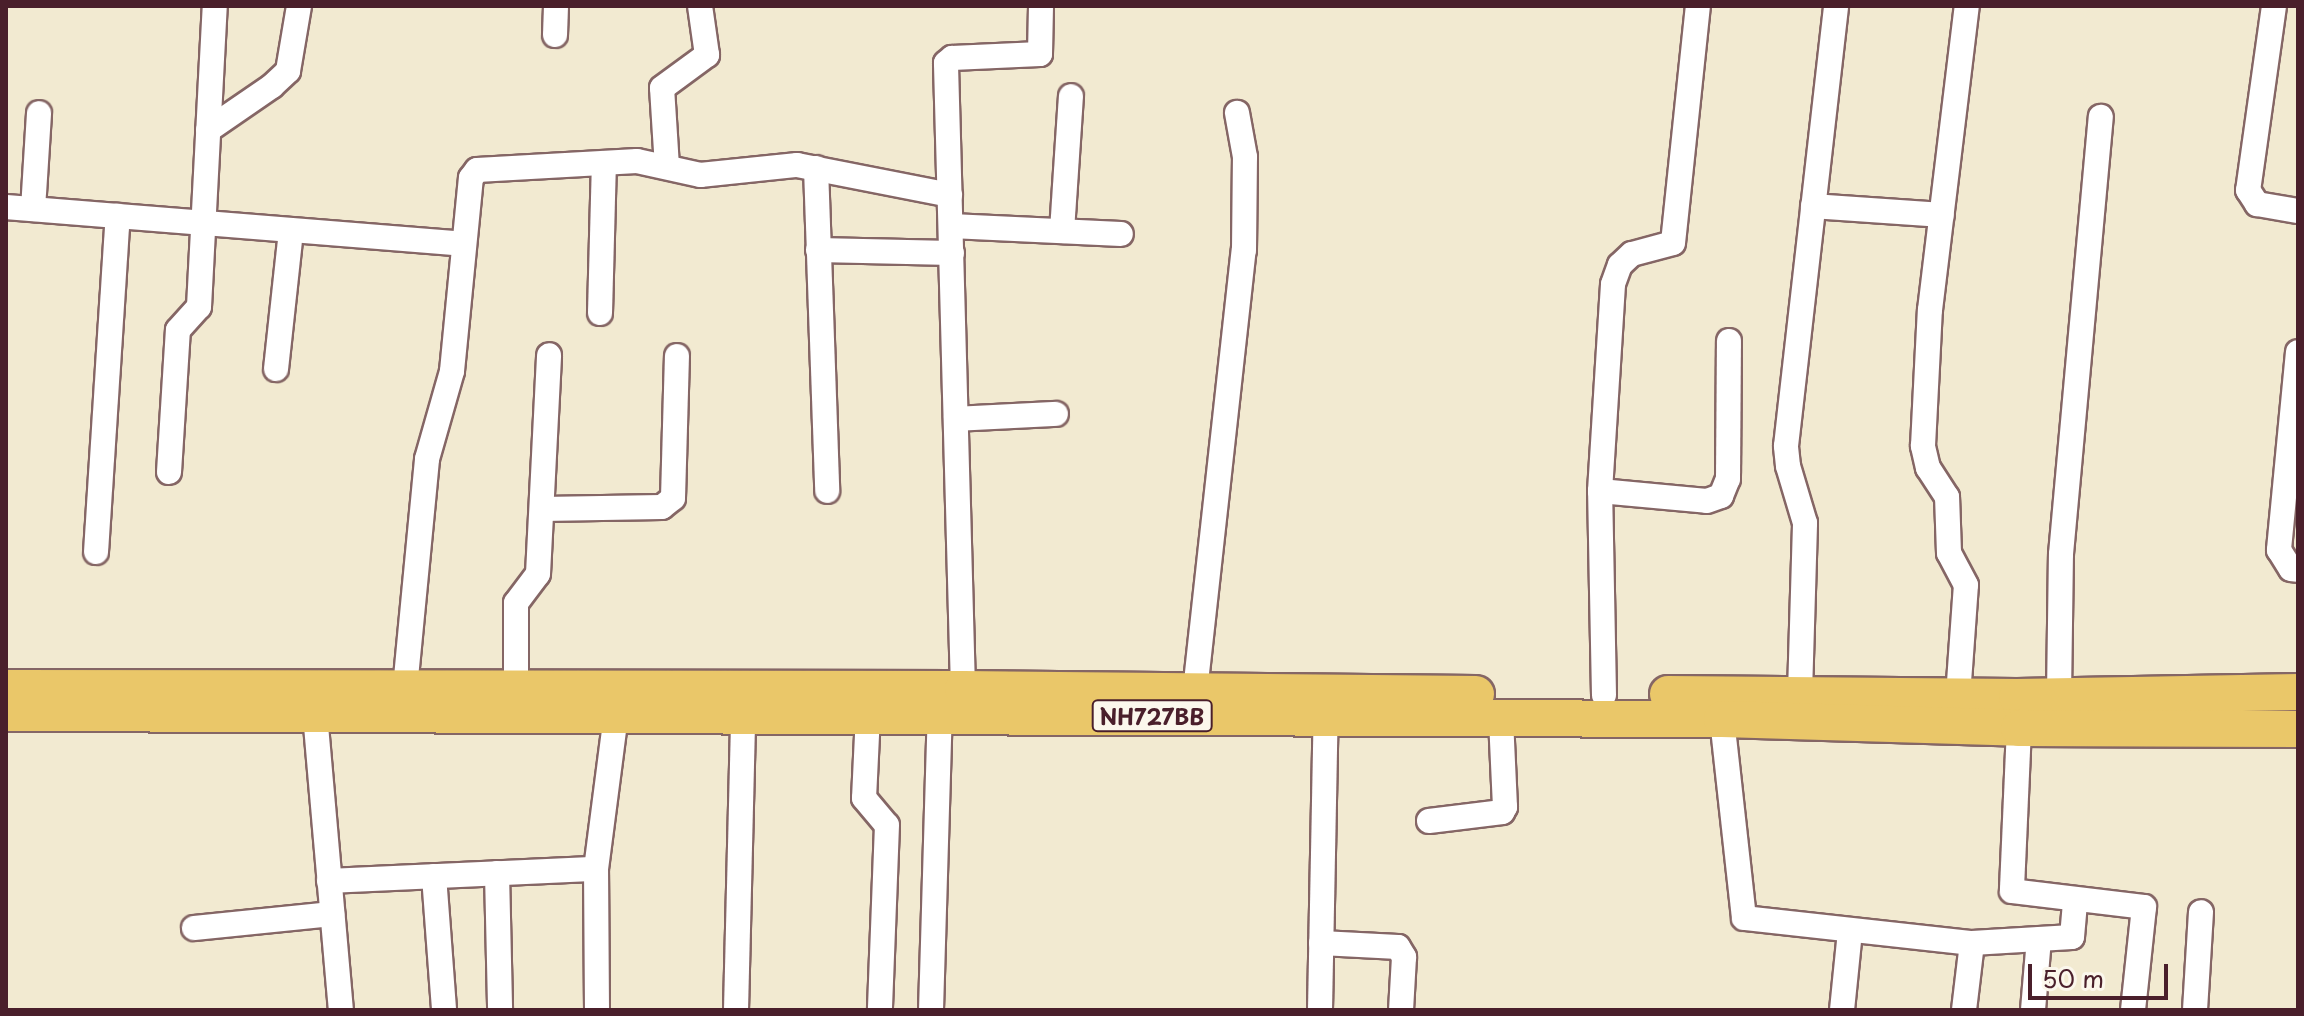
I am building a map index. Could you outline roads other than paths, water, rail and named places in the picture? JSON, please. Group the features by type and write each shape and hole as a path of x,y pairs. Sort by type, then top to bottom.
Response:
{"highway":[{"name":"NH727BB","path":"6,688 516,688 952,702 1326,705 1604,695 1800,693 1958,696 2298,692"},
{"name":"NH727BB","path":"6,713 868,714 952,702 1195,691 1501,719 1722,719 2019,728 2298,729"}],"street":[{"path":"169,472 177,338 183,322 199,307 215,6"},
{"path":"208,130 272,86 288,71 299,6"},
{"path":"555,35 556,6"},
{"path":"667,167 662,88 707,55 700,6"},
{"path":"931,1010 952,702 956,419 948,60 1040,54 1041,6"},
{"path":"1604,695 1600,491 1613,284 1620,265 1632,254 1673,243 1698,6"},
{"path":"1800,693 1805,523 1788,466 1786,446 1836,6"},
{"path":"1958,696 1966,585 1949,553 1947,497 1928,468 1923,446 1930,310 1967,6"},
{"path":"2274,6 2248,190 2257,204 2298,211"},
{"path":"1062,231 1071,96"},
{"path":"33,209 39,113"},
{"path":"1195,691 1244,250 1245,157 1237,113"},
{"path":"2059,695 2061,554 2101,117"},
{"path":"405,688 427,459 452,371 471,178 477,170 637,161 700,175 779,165 816,168 950,195"},
{"path":"600,313 604,163"},
{"path":"816,168 827,491"},
{"path":"1813,206 1942,215"},
{"path":"6,207 464,244"},
{"path":"96,552 118,216"},
{"path":"951,226 1121,234"},
{"path":"276,369 291,232"},
{"path":"818,250 952,253"},
{"path":"1600,491 1707,501 1721,496 1728,479 1729,341"},
{"path":"2298,352 2279,550 2291,569 2298,570"},
{"path":"516,688 516,603 538,574 549,355"},
{"path":"542,509 662,507 673,498 677,356"},
{"path":"956,419 1056,414"},
{"path":"1320,1010 1326,705"},
{"path":"315,714 341,1010"},
{"path":"597,1010 596,869 616,714"},
{"path":"736,1010 743,714"},
{"path":"868,714 864,798 887,825 880,1010"},
{"path":"1429,821 1502,812 1505,807 1501,719"},
{"path":"1722,719 1744,918 1972,943 2072,937 2075,899"},
{"path":"2019,728 2012,891 2144,907 2133,1010"},
{"path":"329,881 596,869"},
{"path":"497,873 500,1010"},
{"path":"434,876 444,1010"},
{"path":"2195,1010 2201,912"},
{"path":"194,928 332,914"},
{"path":"1842,1010 1850,931"},
{"path":"2033,1010 2039,939"},
{"path":"1321,943 1402,950 1401,1010"},
{"path":"1964,1010 1972,943"}]}
